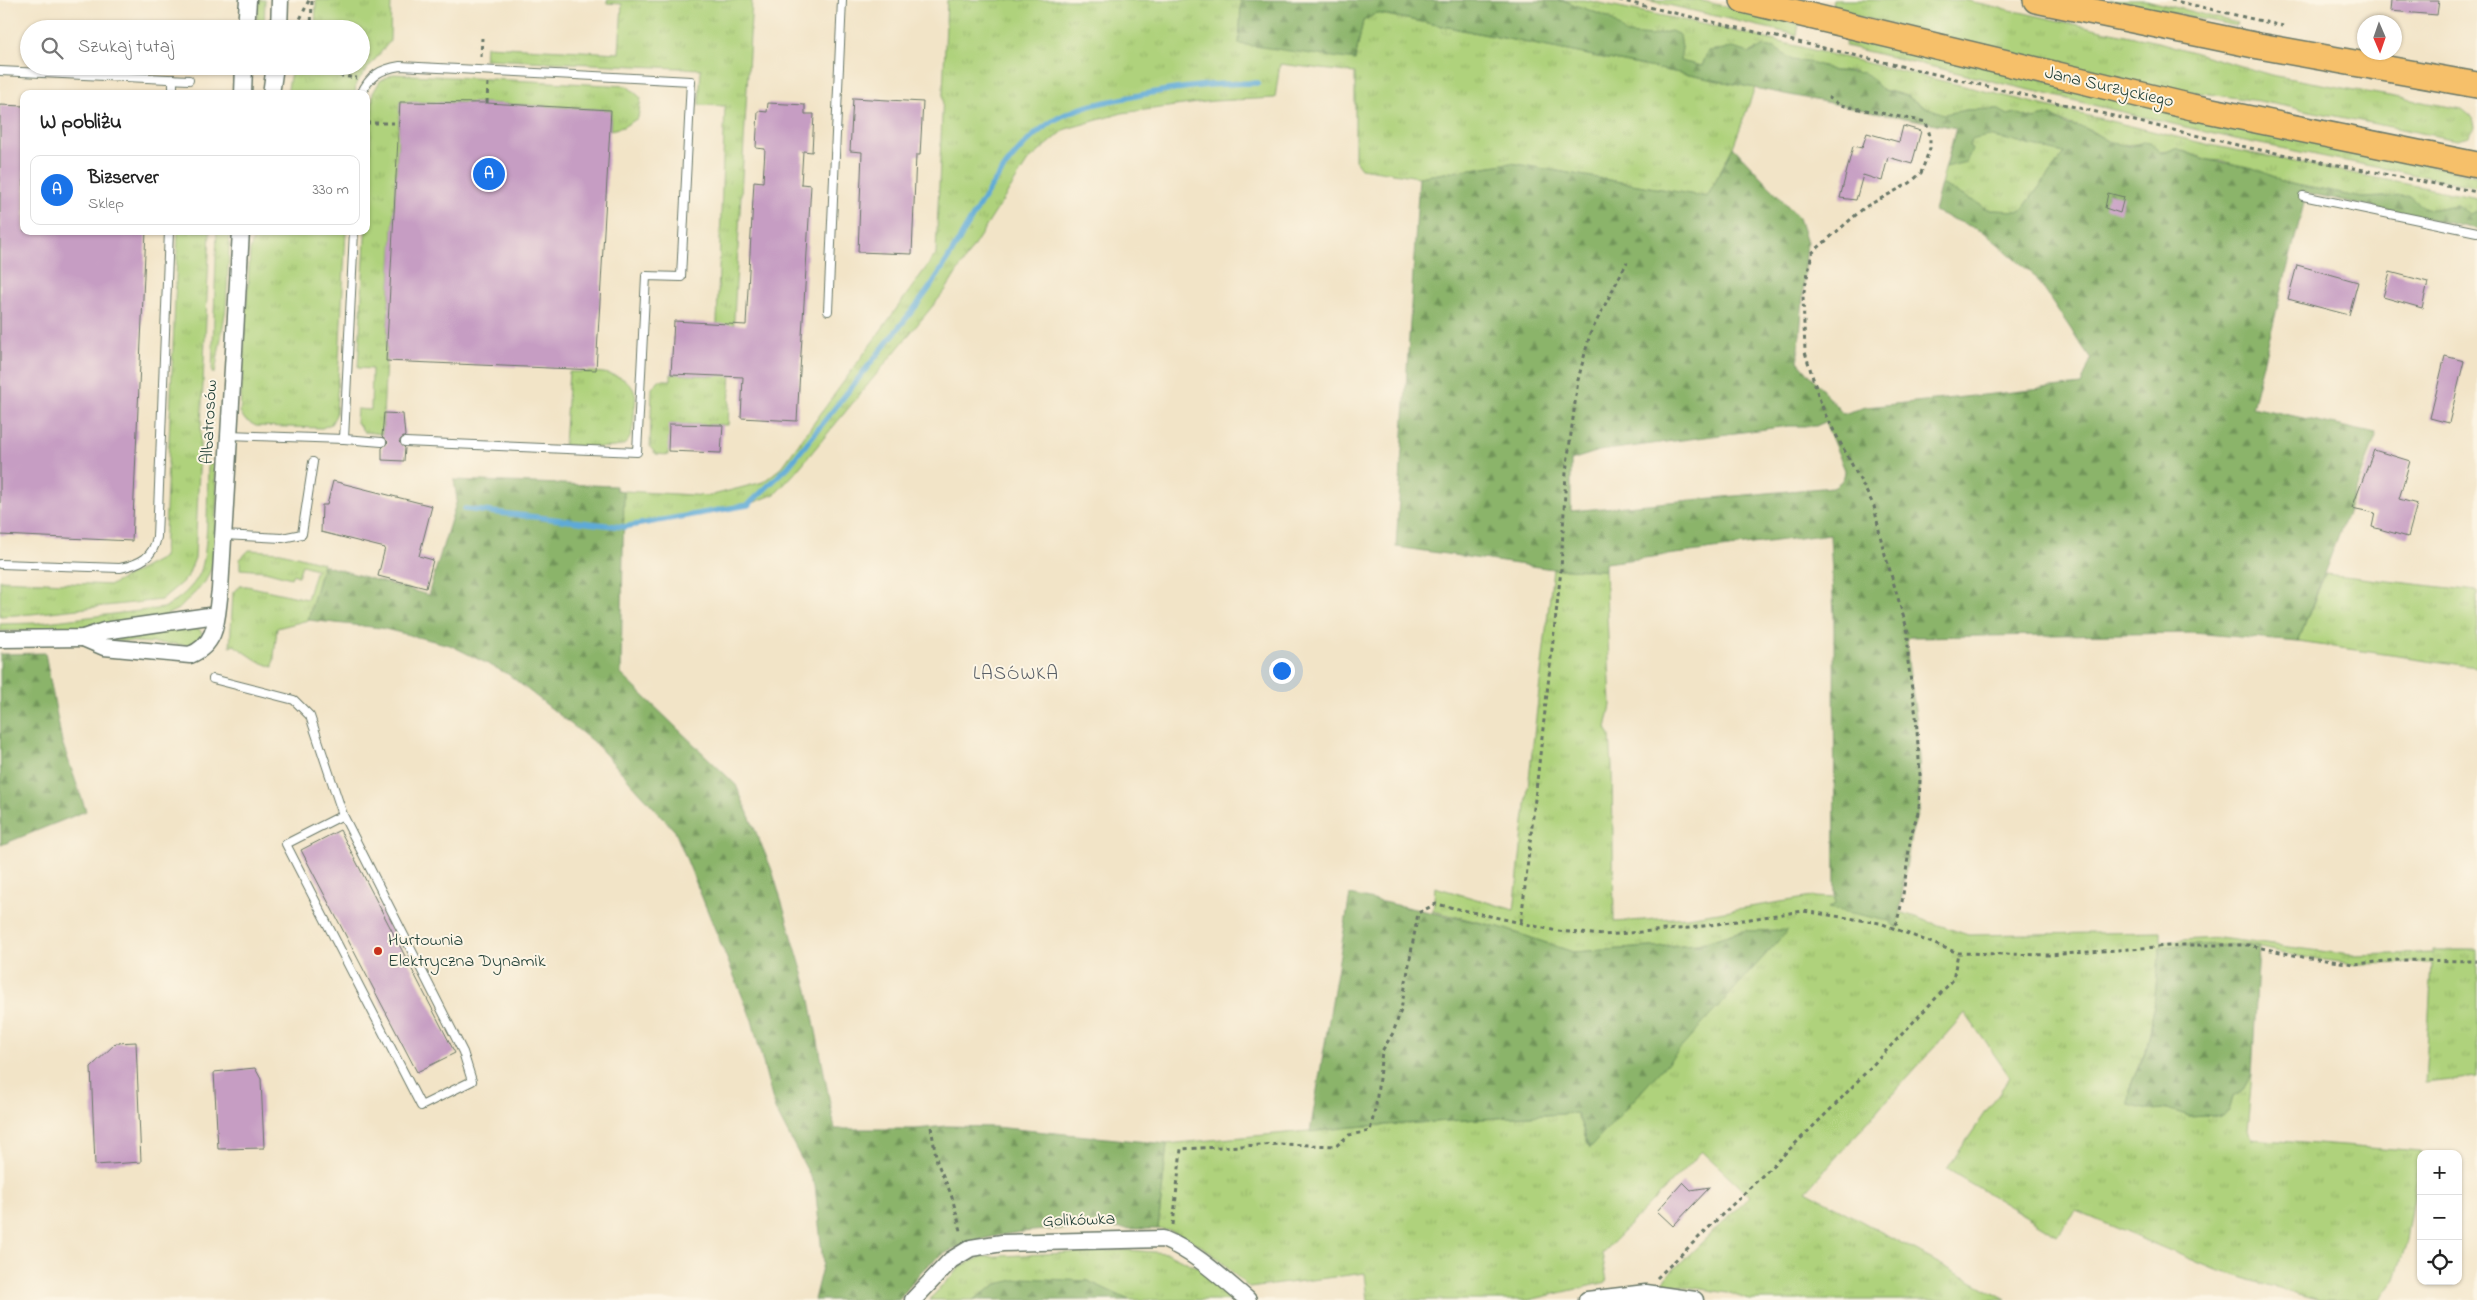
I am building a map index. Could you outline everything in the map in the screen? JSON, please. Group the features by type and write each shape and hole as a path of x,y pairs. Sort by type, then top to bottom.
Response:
{"main road":[{"name":"Jana Surzyckiego","path":"1743,0 2192,107 2477,165"},
{"path":"2036,0 2259,46 2477,85"},
{"path":"2448,80 2464,86 2477,98"},
{"path":"2432,157 2461,155 2477,145"}],"street":[{"path":"247,20 248,0"},
{"path":"279,20 280,0"},
{"path":"243,90 244,75"},
{"path":"272,90 274,75"},
{"name":"Albatrosów","path":"83,638 104,647 190,655 201,651 214,635 220,590 241,235"},
{"name":"Albatrosów","path":"0,639 83,638 104,630 216,616"},
{"path":"1163,1239 1174,1244 1214,1271 1248,1300"},
{"name":"Golikówka","path":"913,1300 951,1260 971,1248 1002,1244 1163,1239"},
{"path":"1586,1300 1646,1293 1695,1300"}],"lane":[{"path":"828,311 842,0"},
{"path":"363,90 369,80 383,69 400,66 691,81 681,277 646,276 637,452 405,442"},
{"path":"0,71 20,72"},
{"path":"86,75 189,80"},
{"path":"173,79 173,90"},
{"path":"2303,196 2477,232"},
{"path":"0,564 120,568 133,565 146,558 155,549 158,527 170,235"},
{"path":"344,439 354,235"},
{"path":"229,435 382,442"},
{"path":"223,535 282,538 302,534 313,462"},
{"path":"212,680 273,693 294,700 310,716 343,815 463,1052 472,1081 421,1106 286,844 343,815"}],"path":[{"path":"300,20 310,0"},
{"path":"310,0 311,20"},
{"path":"1619,0 2250,148 2477,192"},
{"path":"2171,0 2287,27"},
{"path":"482,38 487,103"},
{"path":"340,75 369,80"},
{"path":"1828,97 1840,105 1926,122 1930,136 1930,148 1920,172 1910,183 1865,206 1812,252 1803,296 1805,352 1819,398 1825,414 1874,506 1882,544 1908,632 1908,662 1918,743 1919,801 1911,835 1902,902 1895,929"},
{"path":"370,123 399,123"},
{"path":"1522,922 1561,570 1566,472 1582,357 1590,334 1627,262"},
{"path":"1163,1239 1173,1227 1181,1149 1280,1144 1336,1146 1349,1135 1370,1130 1376,1105 1382,1051 1393,1034 1401,1010 1418,913 1436,904 1557,930 1604,935 1690,928 1803,911 1880,923 1958,953 2049,955 2183,945 2248,945 2303,957 2354,964 2398,960 2477,961"},
{"path":"1646,1293 1660,1275 1835,1105 1953,980 1958,953"},
{"path":"931,1128 937,1162 951,1194 960,1228 971,1248"}],"green space":[{"path":"258,0 265,0 264,20 257,20"},
{"path":"316,0 391,0 390,41 370,66 370,20 315,20"},
{"path":"607,0 752,0 728,425 670,424 668,455 656,454 650,447 652,388 659,380 671,380 671,374 715,376 725,106 699,105 701,69 485,59 486,46 619,53 622,4 607,3"},
{"path":"947,0 1239,0 1355,60 1363,21 1376,13 1755,88 1733,147 1707,197 1511,163 1419,177 1361,168 1355,160 1355,73 1280,64 1275,98 1213,101 1122,113 1066,129 1028,161 945,291 795,473 775,494 748,505 623,527 624,491 709,496 763,482 782,467 936,254"},
{"path":"1239,0 1565,1 1610,18 1626,34 1651,36 1671,31 1680,35 1682,48 1680,61 1702,66 1708,51 1733,48 1750,53 1765,46 1775,48 1792,60 1814,63 1834,71 1865,73 1883,90 1905,95 1921,105 1944,114 1966,110 1997,109 2008,115 2016,113 2033,119 2051,115 2067,125 2083,127 2112,143 2130,146 2143,142 2150,143 2161,153 2175,148 2208,160 2255,169 2273,176 2281,182 2362,198 2410,196 2423,206 2432,209 2456,205 2470,214 2477,211 2477,229 2303,192 2304,203 2252,407 2377,434 2298,642 2193,633 1910,637 1907,640 1908,662 1916,716 1920,775 1919,809 1911,835 1897,929 1889,921 1828,908 1835,904 1834,616 1830,534 1605,563 1605,570 1553,569 1396,547 1419,177 1511,163 1707,197 1733,147 1799,218 1807,242 1798,361 1843,414 1866,407 2081,385 2091,359 2035,276 1984,232 1934,211 1941,184 1990,210 2021,211 2065,153 1988,136 1971,140 1969,145 1972,150 1966,162 1946,167 1956,128 1377,13 1363,21 1355,60 1239,44 1241,2","holes":["1825,422 1845,470 1842,480 1833,487 1571,511 1571,460 1599,451 1788,426 1816,426"]},
{"path":"1558,0 1585,0 1721,28 2210,145 2477,198 2477,211 2470,214 2456,205 2433,210 2423,208 2403,196 2362,198 2281,182 2273,176 2224,161 2208,160 2175,148 2164,152 2138,144 2114,144 2087,129 2064,122 2051,115 2033,119 2016,113 2008,115 1997,109 1966,110 1944,115 1921,105 1905,95 1883,90 1853,71 1833,71 1824,66 1792,60 1756,49 1750,53 1726,49 1708,51 1702,66 1679,61 1682,48 1680,36 1671,31 1651,36 1626,34 1610,18"},
{"path":"1647,0 1698,0 1799,24 1797,35"},
{"path":"1833,0 1964,0 2162,43 2271,75 2462,109 2473,118 2475,127 2469,137 2457,140 2259,101 2144,85 1831,10"},
{"path":"2109,0 2146,0 2237,23 2236,26"},
{"path":"1853,37 2477,176 2477,187 2240,140 1845,46 1846,41"},
{"path":"393,74 627,86 641,98 638,118 623,127 610,130 611,110 487,103 400,102 382,434 364,432 356,421 357,409 371,410 372,369 358,368 365,235 370,235 370,148 373,93 380,81"},
{"path":"290,75 362,75 356,83 355,90 288,90"},
{"path":"1956,128 2065,153 2021,211 1990,210 1941,184"},
{"path":"178,235 210,235 195,558 187,578 161,600 0,616 0,580 111,585 164,557"},
{"path":"217,235 230,235 226,308 215,373 212,373"},
{"path":"254,235 346,235 336,415 331,424 322,428 256,426 245,420 240,412 250,251"},
{"path":"569,372 597,372 616,376 631,385 636,401 632,431 630,438 625,444 613,447 564,445"},
{"path":"208,464 213,464 217,493 213,565 205,582 180,608 160,618 46,631 0,631 0,624 38,623 164,608 180,597 197,578 203,563 206,536"},
{"path":"454,480 616,486 616,490 624,491 621,674 736,785 772,870 808,990 835,1129 916,1129 946,1126 995,1127 1167,1144 1158,1229 1038,1230 1006,1234 976,1241 950,1251 928,1265 916,1277 899,1300 814,1300 823,1263 815,1185 775,1109 752,1020 675,831 596,744 508,674 450,645 381,628 308,620 323,565 428,595 457,500"},
{"path":"249,550 281,552 323,563 308,620 277,628 273,667 258,661 234,645 230,647 233,592 240,586 247,586 307,599 316,569 302,565 298,576 293,574 291,578 265,571 240,569 240,559"},
{"path":"1553,569 1605,570 1611,705 1606,728 1610,736 1612,766 1614,922 1687,917 1812,897 1862,899 1968,935 2161,932 2161,941 2219,938 2351,955 2433,953 2433,950 2477,950 2477,1077 2425,1083 2432,963 2354,964 2303,957 2248,945 2160,947 2153,1015 2147,1046 2129,1089 2148,1110 2168,1109 2189,1116 2206,1115 2220,1117 2229,1111 2233,1097 2242,1091 2252,1074 2247,1131 2251,1139 2417,1152 2417,1177 2407,1241 2395,1279 2380,1300 2320,1300 2216,1270 2076,1211 2057,1235 1947,1169 2010,1077 1965,1013 1806,1191 2006,1300 1750,1300 1728,1293 1663,1283 1668,1275 1750,1196 1702,1151 1602,1253 1607,1282 1529,1300 1368,1300 1365,1273 1249,1288 1219,1260 1196,1243 1171,1231 1158,1229 1167,1144 1352,1127 1577,1113 1589,1147 1741,931 1699,944 1573,952 1499,927 1433,911 1435,887 1514,910"},
{"path":"2325,574 2477,591 2477,667 2298,642"},
{"path":"190,627 199,629 202,633 202,639 193,645 105,640 105,636"},
{"path":"45,653 62,742 86,811 1,845 0,654"},
{"path":"1350,895 1499,927 1573,952 1699,944 1741,931 1788,930 1590,1148 1577,1113 1352,1127 1310,1132"},
{"path":"2248,945 2259,947 2252,1074 2242,1091 2233,1097 2229,1111 2220,1117 2206,1115 2189,1116 2168,1109 2148,1110 2129,1105 2133,1080 2148,1043 2160,947"},
{"path":"1127,1250 1167,1253 1203,1270 1235,1300 1129,1300 1088,1281 997,1284 973,1300 929,1300 961,1266 981,1257"},
{"path":"1024,1278 1088,1281 1129,1300 973,1300 997,1284"}],"building":[{"path":"2391,0 2439,0 2437,15 2390,11"},
{"path":"853,98 923,102 920,155 916,155 912,254 858,252 862,152 850,151"},
{"path":"400,102 487,103 611,110 596,370 386,361"},
{"path":"768,103 805,105 805,114 814,114 812,152 803,151 801,184 811,185 797,421 741,418 743,377 671,374 674,321 746,325 754,181 763,182 765,149 756,148 758,111 767,112"},
{"path":"0,105 20,106 20,235 146,235 132,541 0,535"},
{"path":"1903,126 1921,131 1912,164 1888,157 1882,181 1863,175 1856,200 1840,198 1853,146 1862,148 1867,133 1899,142"},
{"path":"2108,193 2124,197 2120,213 2105,208"},
{"path":"2297,265 2358,282 2349,315 2288,299"},
{"path":"2390,272 2428,282 2422,308 2383,297"},
{"path":"2445,356 2464,361 2449,423 2430,418"},
{"path":"384,413 403,414 405,436 399,442 405,448 404,461 382,460 382,448 388,442 382,436"},
{"path":"669,424 723,425 721,453 668,451"},
{"path":"2374,450 2410,461 2399,499 2417,504 2408,537 2372,527 2375,513 2352,508"},
{"path":"333,481 432,506 419,556 433,560 426,588 378,576 385,548 321,532 322,505 327,505"},
{"name":"Hurtownia Elektryczna Dynamik","path":"340,830 455,1053 417,1072 301,850"},
{"path":"136,1042 141,1162 95,1165 91,1067 116,1043"},
{"path":"255,1068 261,1079 264,1148 218,1149 214,1072"},
{"path":"1683,1182 1691,1190 1710,1187 1673,1226 1657,1211"}],"waterway":[{"path":"465,509 623,527 748,505 788,467 916,306 938,275 998,177 1011,159 1036,134 1064,115 1102,103 1159,91 1224,84 1258,83"}],"place":[{"name":"Bizserver","path":"489,174"},
{"name":"Hurtownia Elektryczna Dynamik","path":"378,951"}],"district":[{"name":"LASÓWKA","path":"1016,674"}]}
